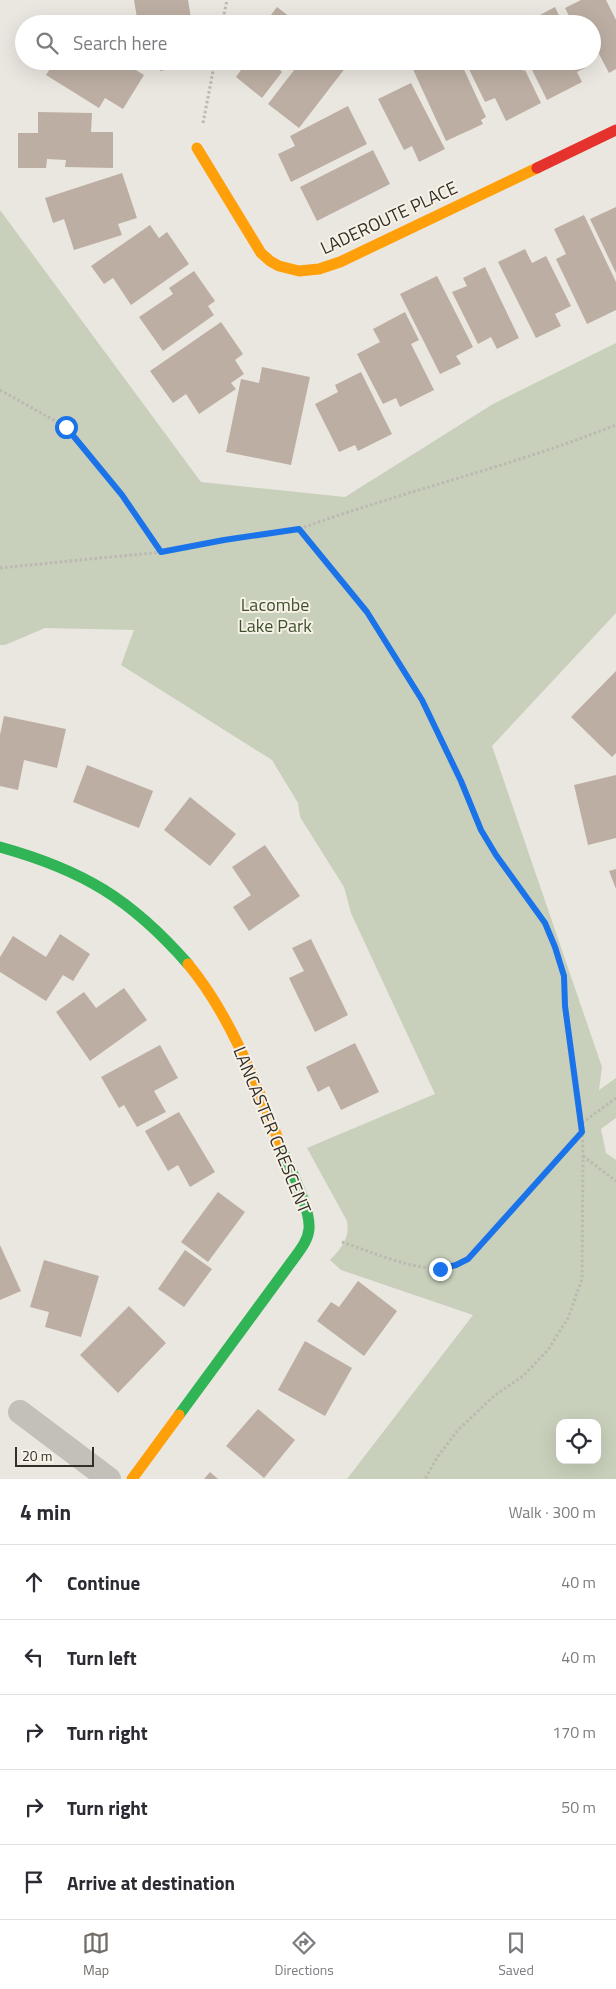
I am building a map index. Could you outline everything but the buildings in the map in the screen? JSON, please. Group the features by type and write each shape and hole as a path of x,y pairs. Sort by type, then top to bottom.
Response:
{"street":[{"name":"LADEROUTE PLACE","path":"197,148 261,254 270,262 296,272 325,268 340,262 616,130"},
{"name":"LANCASTER CRESCENT","path":"0,847 31,854 56,863 103,887 138,911 187,961 230,1030 309,1220 307,1239 295,1257 132,1479"},
{"path":"20,1412 109,1479"}],"path":[{"path":"224,15 227,0"},
{"path":"197,148 214,70"},
{"path":"0,390 66,427 122,495 161,552"},
{"path":"0,568 161,552 299,529 372,504 567,445 616,425"},
{"path":"299,529 367,612 422,700 461,781 481,830 496,855 545,923 564,976 565,1006 582,1123 584,1156 582,1279 568,1318 548,1350 523,1376 494,1396 459,1429 438,1456 424,1479"},
{"path":"582,1123 616,1098"},
{"path":"342,1242 420,1267 440,1269 456,1265 468,1259 481,1246 582,1132"},
{"path":"584,1156 616,1181"}],"green space":[{"name":"Lacombe Lake Park","path":"0,210 201,482 345,497 493,404 616,343 616,613 492,746 602,1067 599,1090 616,1078 616,1118 601,1129 606,1153 616,1160 616,1479 347,1479 473,1315 341,1270 330,1260 346,1238 347,1221 307,1148 435,1094 351,913 344,887 300,817 298,803 272,760 121,665 134,630 45,628 5,645 0,645"}],"traffic: fast":[{"path":"0,847 56,866 104,890 125,904 146,922 188,964"},
{"path":"179,1415 300,1251 307,1237 309,1220 298,1186 280,1144"}],"traffic: slow":[{"path":"197,148 261,253 279,266 299,271 319,269 340,262 537,168"},
{"path":"188,964 217,1005 241,1050 280,1144"},
{"path":"132,1479 179,1415"}],"traffic: jam":[{"path":"537,168 616,130"}],"route":[{"path":"66,427 122,495 161,552 299,529 367,612 422,700 461,781 481,830 496,855 545,923 564,976 565,1006 582,1132 468,1259 456,1265 440,1269"}]}
